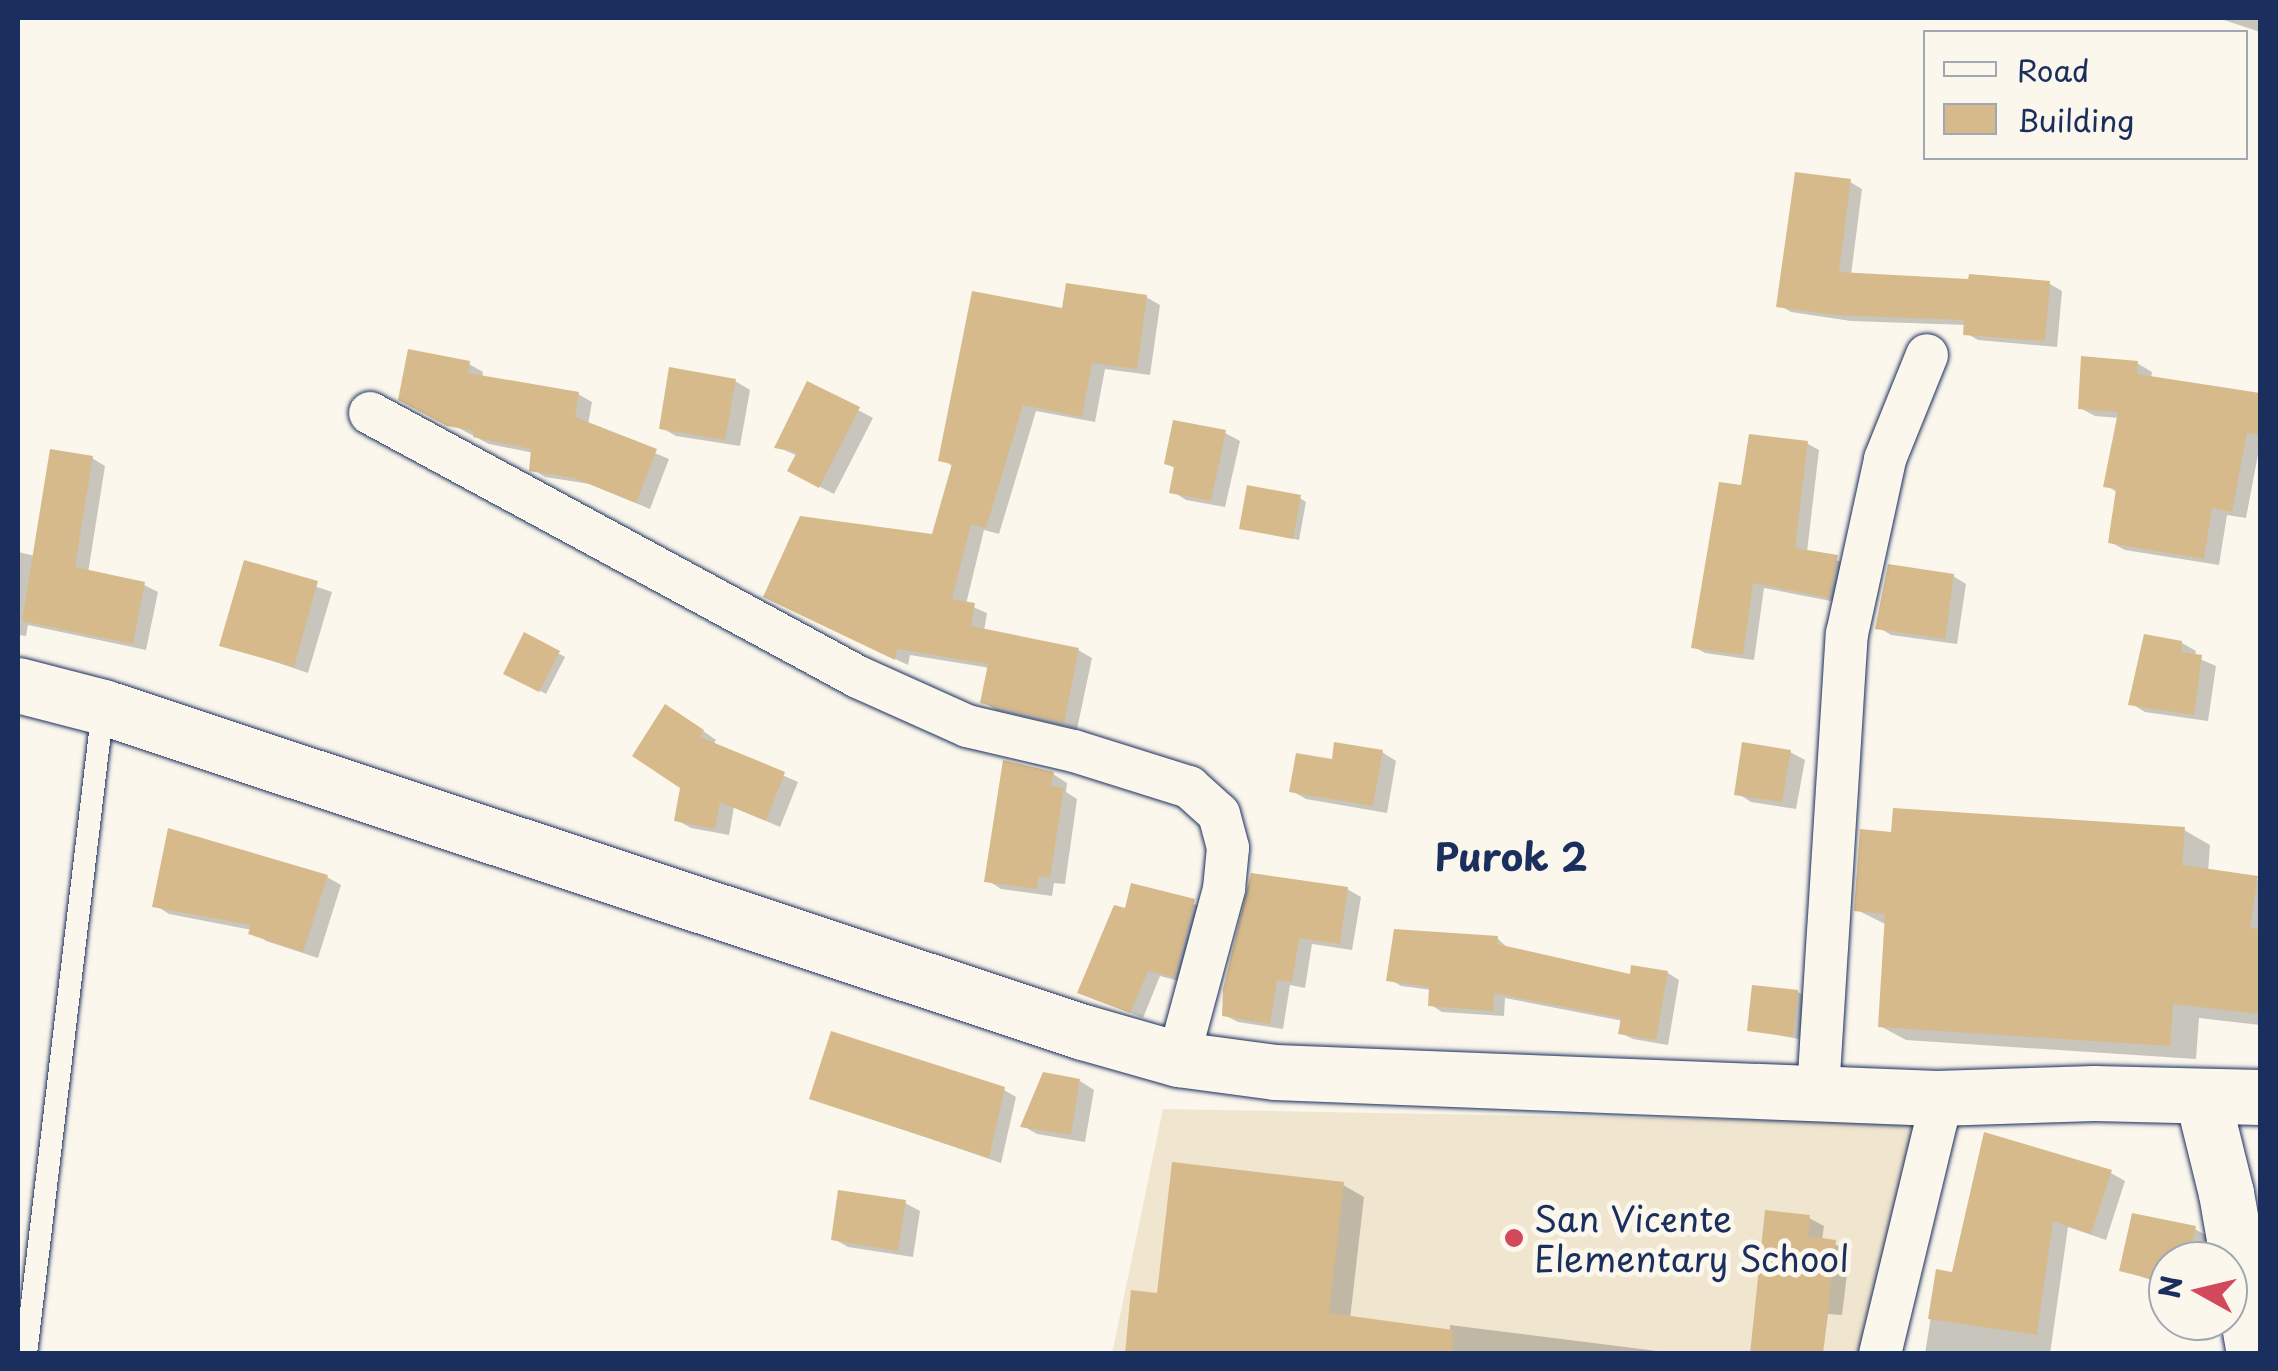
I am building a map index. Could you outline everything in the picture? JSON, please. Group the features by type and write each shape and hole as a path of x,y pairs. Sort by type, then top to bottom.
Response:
{"street":[{"path":"1818,1091 1847,634 1885,459 1927,356"},
{"path":"370,413 858,677 967,726 1074,751 1189,788 1219,814 1228,848 1224,888 1178,1059"},
{"path":"18,684 103,707 1083,1032 1178,1059 1275,1072 1936,1098 2094,1093 2260,1097"},
{"path":"2202,1096 2226,1193 2254,1354"},
{"path":"1880,1354 1936,1122 1936,1098"}],"lane":[{"path":"26,1354 103,707"}],"shaded area":[{"name":"San Vicente Elementary School","path":"1163,1109 1920,1123 1862,1353 1112,1354"}],"building":[{"path":"1795,172 1851,179 1839,272 1968,279 1969,274 2050,281 2045,341 1963,335 1964,320 1836,315 1776,307"},
{"path":"1066,283 1147,295 1137,369 1092,363 1082,417 1023,405 986,528 971,524 952,599 975,603 971,626 1079,648 1064,723 980,703 988,664 897,649 895,660 763,597 800,516 932,534 952,464 938,461 972,291 1062,308"},
{"path":"408,349 470,361 468,373 579,392 575,417 657,449 636,503 574,478 529,471 531,449 473,437 474,431 447,426 398,400"},
{"path":"2081,356 2138,361 2137,374 2260,393 2260,435 2247,433 2232,512 2212,508 2204,559 2108,543 2116,489 2103,487 2118,412 2078,409"},
{"path":"669,367 736,379 725,440 659,429"},
{"path":"807,381 860,407 819,488 787,471 797,452 774,448"},
{"path":"1173,420 1226,430 1211,501 1169,493 1174,467 1164,464"},
{"path":"1749,434 1808,441 1795,548 1838,555 1829,598 1753,583 1743,655 1691,648 1719,482 1741,485"},
{"path":"50,449 93,456 75,567 145,582 133,644 22,621"},
{"path":"1247,485 1301,495 1293,539 1239,529"},
{"path":"244,560 318,581 294,667 219,646"},
{"path":"1888,564 1954,574 1945,639 1875,629"},
{"path":"524,632 560,651 539,692 503,674"},
{"path":"2144,634 2182,641 2181,652 2202,655 2194,715 2128,705"},
{"path":"665,704 704,730 700,737 785,772 766,821 720,802 715,829 674,821 680,788 632,756"},
{"path":"1334,742 1383,750 1373,806 1289,792 1296,753 1332,759"},
{"path":"1742,742 1791,750 1782,802 1734,795"},
{"path":"1003,760 1054,772 1051,786 1064,788 1050,878 1039,876 1037,889 984,882"},
{"path":"1893,808 2185,827 2182,865 2258,876 2250,928 2260,929 2260,1014 2173,1004 2170,1046 1878,1027 1885,914 1854,911 1860,829 1891,832"},
{"path":"168,828 328,875 303,952 248,934 251,925 152,907"},
{"path":"1251,873 1348,887 1340,944 1299,938 1292,982 1277,980 1270,1024 1222,1016 1223,989"},
{"path":"1131,883 1195,899 1174,977 1148,971 1130,1013 1077,993 1114,905 1125,908"},
{"path":"1394,929 1498,936 1497,944 1630,974 1631,965 1668,971 1656,1040 1618,1034 1621,1018 1494,993 1493,1011 1428,1006 1429,987 1386,981"},
{"path":"1752,985 1798,990 1793,1037 1747,1031"},
{"path":"831,1031 1005,1087 989,1158 809,1099"},
{"path":"1043,1072 1080,1079 1071,1135 1020,1127"},
{"path":"1984,1132 2112,1170 2091,1234 2053,1221 2037,1335 1928,1319 1936,1269 1952,1272"},
{"path":"1172,1162 1344,1182 1329,1313 1453,1330 1452,1354 1125,1354 1131,1290 1157,1293"},
{"path":"838,1190 906,1200 898,1251 831,1240"},
{"path":"1765,1210 1810,1215 1808,1236 1836,1240 1823,1354 1750,1354"},
{"path":"2132,1213 2196,1226 2193,1241 2148,1241 2148,1278 2119,1271"}],"place":[{"name":"San Vicente Elementary School","path":"1514,1238"}],"district":[{"name":"Purok 2","path":"1511,856"}]}
